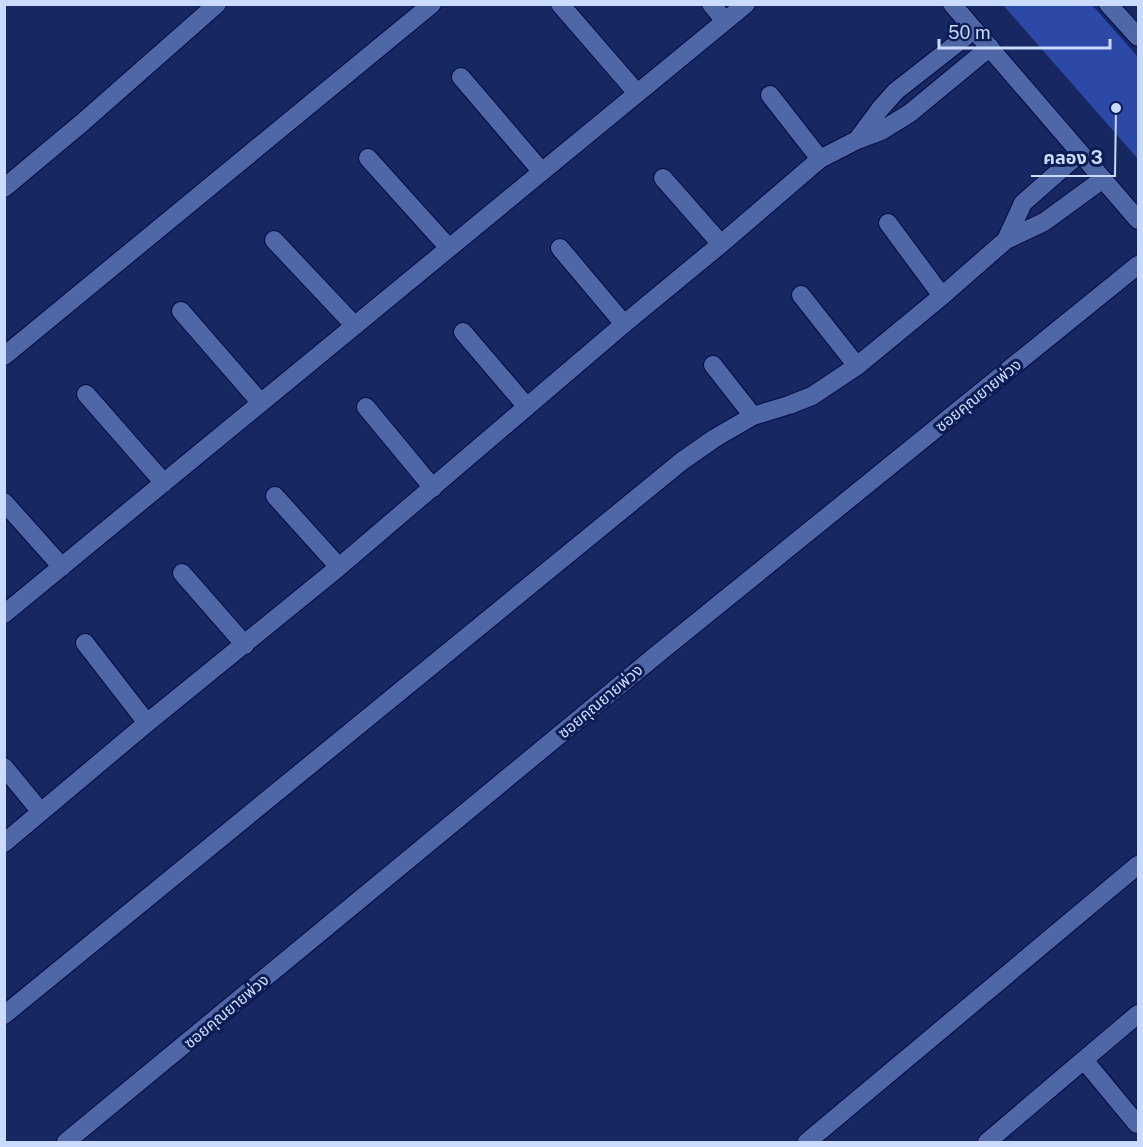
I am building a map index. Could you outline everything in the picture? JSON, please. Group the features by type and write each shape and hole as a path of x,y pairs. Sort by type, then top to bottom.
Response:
{"street":[{"path":"4,188 217,4"},
{"path":"4,356 432,4"},
{"path":"560,4 638,93"},
{"path":"711,4 725,21"},
{"path":"4,614 746,4"},
{"path":"952,4 1138,219"},
{"path":"1108,4 1138,37"},
{"path":"857,140 896,91 974,30"},
{"path":"4,843 339,567 820,159 857,140 881,131 910,113 990,47"},
{"path":"461,77 542,172"},
{"path":"770,95 820,159"},
{"path":"1006,240 1023,203 1080,153"},
{"path":"368,158 449,248"},
{"path":"663,178 721,244"},
{"path":"4,1015 682,461 753,416 812,396 858,366 942,297 1006,240 1044,222 1103,178"},
{"path":"888,222 942,297"},
{"path":"274,240 354,326"},
{"path":"561,248 624,324"},
{"name":"ซอยคุณยายพ่วง","path":"66,1143 660,652 1138,265"},
{"path":"801,295 858,366"},
{"path":"181,311 261,403"},
{"path":"463,332 527,407"},
{"path":"714,365 753,416"},
{"path":"86,394 164,483"},
{"path":"366,407 433,488"},
{"path":"275,496 339,567"},
{"path":"4,502 62,567"},
{"path":"182,573 245,645"},
{"path":"85,643 147,723"},
{"path":"4,767 41,813"},
{"path":"807,1143 1138,865"},
{"path":"987,1143 1138,1014"},
{"path":"1084,1060 1137,1124"}],"water":[{"path":"1003,5 1092,5 1138,57 1138,159"}],"place":[{"name":"คลอง 3","path":"1116,108"}]}
